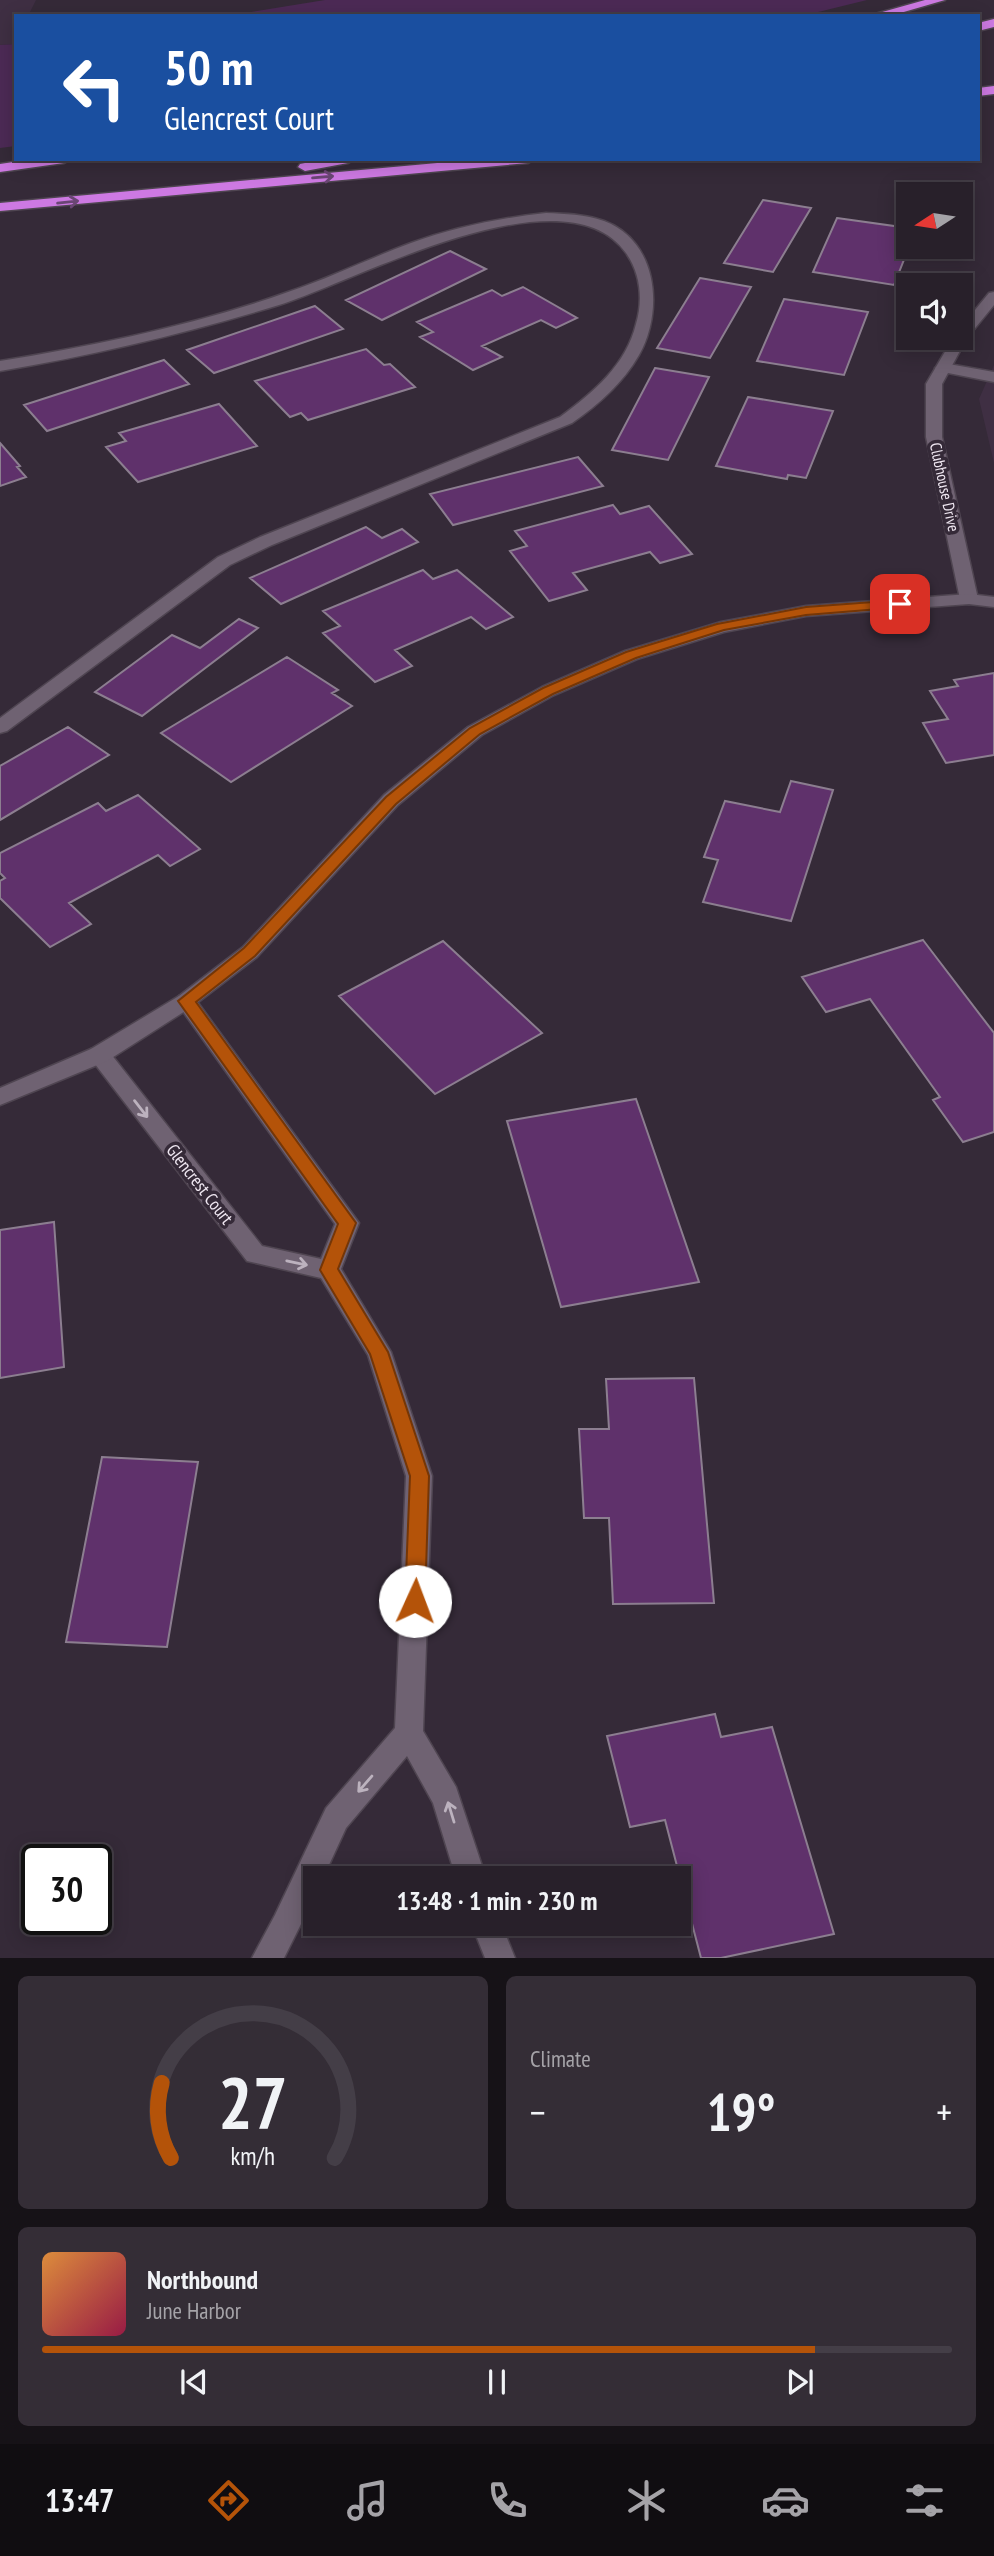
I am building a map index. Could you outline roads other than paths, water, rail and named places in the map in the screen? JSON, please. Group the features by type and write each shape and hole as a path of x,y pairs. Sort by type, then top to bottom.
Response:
{"highway":[{"path":"882,14 939,0"},
{"path":"0,168 50,161"},
{"path":"158,191 336,161"},
{"path":"0,207 505,161"}],"street":[{"path":"0,366 172,331 302,293 434,240 472,229 524,220 569,218 593,221 612,229 624,237 633,250 646,281 650,301 640,337 614,379 591,403 566,420 266,541 225,561 0,727"},
{"name":"Clubhouse Drive","path":"973,321 994,296"},
{"name":"Clubhouse Drive","path":"953,350 934,384 933,437 970,599"},
{"path":"943,368 994,377"},
{"path":"0,1097 99,1055 186,1001 250,952 391,800 475,731 548,691 631,655 722,627 806,611 970,599 994,602"},
{"path":"186,1001 347,1223 329,1270 379,1352 419,1476 409,1732 446,1797 467,1866"},
{"name":"Glencrest Court","path":"99,1055 255,1254 329,1270"},
{"path":"267,1958 286,1926 336,1818 409,1732"},
{"path":"491,1936 500,1958"}]}
